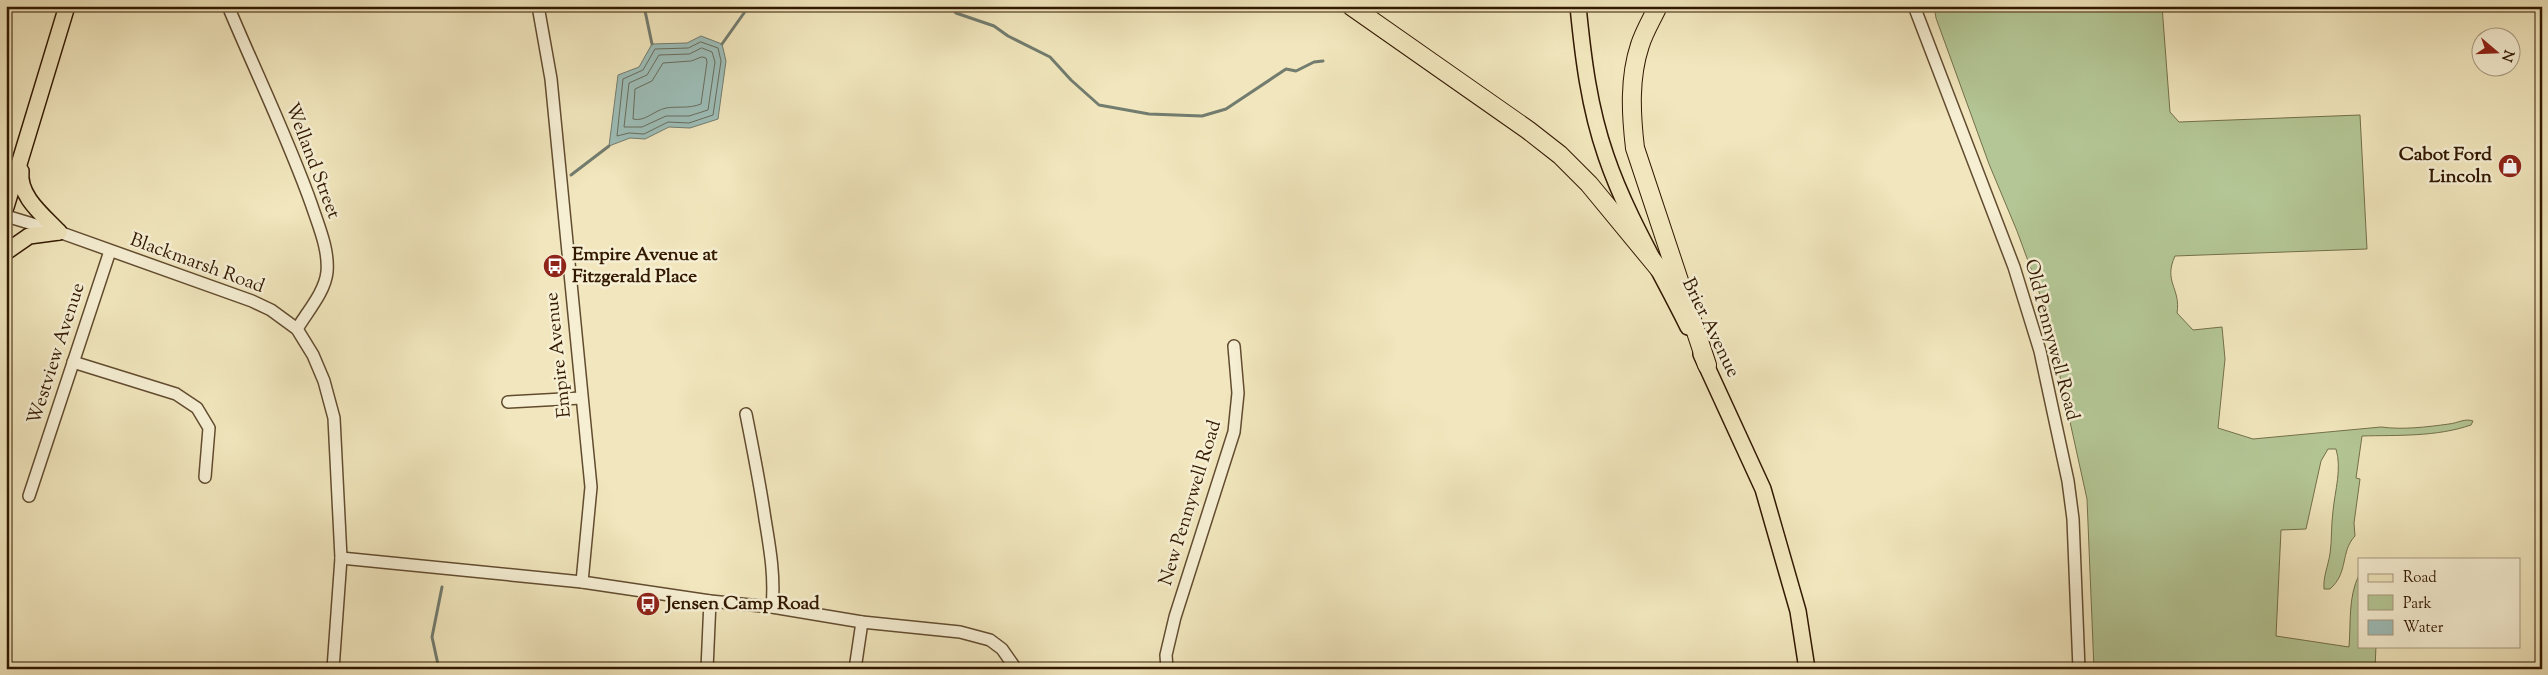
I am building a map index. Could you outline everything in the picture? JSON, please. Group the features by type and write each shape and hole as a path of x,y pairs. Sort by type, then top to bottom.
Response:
{"highway":[{"path":"1351,6 1528,130 1560,155 1590,184 1660,270"},
{"path":"1658,6 1640,45 1634,79 1631,113 1635,148 1707,365"}],"main road":[{"path":"6,207 23,157 67,6"},
{"name":"Brier Avenue","path":"1578,6 1590,103 1606,156 1623,199 1707,365 1763,489 1798,611 1807,669"},
{"path":"6,176 23,157"},
{"path":"23,157 21,175 24,192 58,232"},
{"path":"6,252 29,236 58,232"}],"street":[{"name":"Welland Street","path":"228,6 279,121 305,188 324,245 327,272 324,283 297,329"},
{"name":"Empire Avenue","path":"538,6 551,79 591,487 582,582"},
{"name":"Old Pennywell Road","path":"1914,6 2014,267 2040,351 2068,481 2073,519 2079,669"},
{"name":"Blackmarsh Road","path":"6,216 58,232 252,301 272,310 297,329 314,356 324,381 334,418 341,558 333,669"},
{"name":"Westview Avenue","path":"29,496 110,251"},
{"name":"New Pennywell Road","path":"1167,669 1166,654 1175,617 1234,432 1238,393 1234,346"},
{"path":"73,362 176,394 197,408 209,428 205,477"},
{"path":"508,402 581,398"},
{"path":"746,414 756,461 771,559 774,588 772,607"},
{"path":"341,558 582,582 710,601 772,607 862,622 978,635 990,640 1002,649 1016,669"},
{"path":"706,669 710,601"},
{"path":"855,669 862,622"}],"green space":[{"path":"1934,6 2162,6 2170,112 2179,122 2360,115 2367,249 2175,256 2171,279 2177,297 2177,313 2193,330 2222,327 2225,359 2218,428 2253,439 2381,427 2424,427 2464,420 2473,421 2471,425 2444,432 2362,436 2356,478 2360,479 2354,523 2355,536 2347,549 2340,576 2330,589 2324,589 2324,585 2330,554 2332,517 2338,472 2336,449 2328,449 2321,461 2306,529 2281,530 2276,636 2349,647 2353,592 2358,577 2358,648 2376,648 2375,669 2094,669 2087,499 2052,340 2038,288 1989,164 1936,18"}],"water":[{"path":"701,36 722,44 726,61 718,119 690,128 669,127 645,139 630,138 609,146 618,75 639,67 652,44 687,43"}],"waterway":[{"path":"644,6 652,44"},
{"path":"722,44 749,6"},
{"path":"950,6 956,13 994,26 1008,36 1050,57 1071,80 1099,105 1149,114 1202,116 1226,109 1286,69 1296,71 1314,62 1323,61"},
{"path":"571,175 609,146"},
{"path":"439,669 432,637 442,587"}],"place":[{"name":"Cabot Ford Lincoln","path":"2510,166"},
{"name":"Empire Avenue at Fitzgerald Place","path":"555,266"},
{"name":"Jensen Camp Road","path":"648,604"}]}
